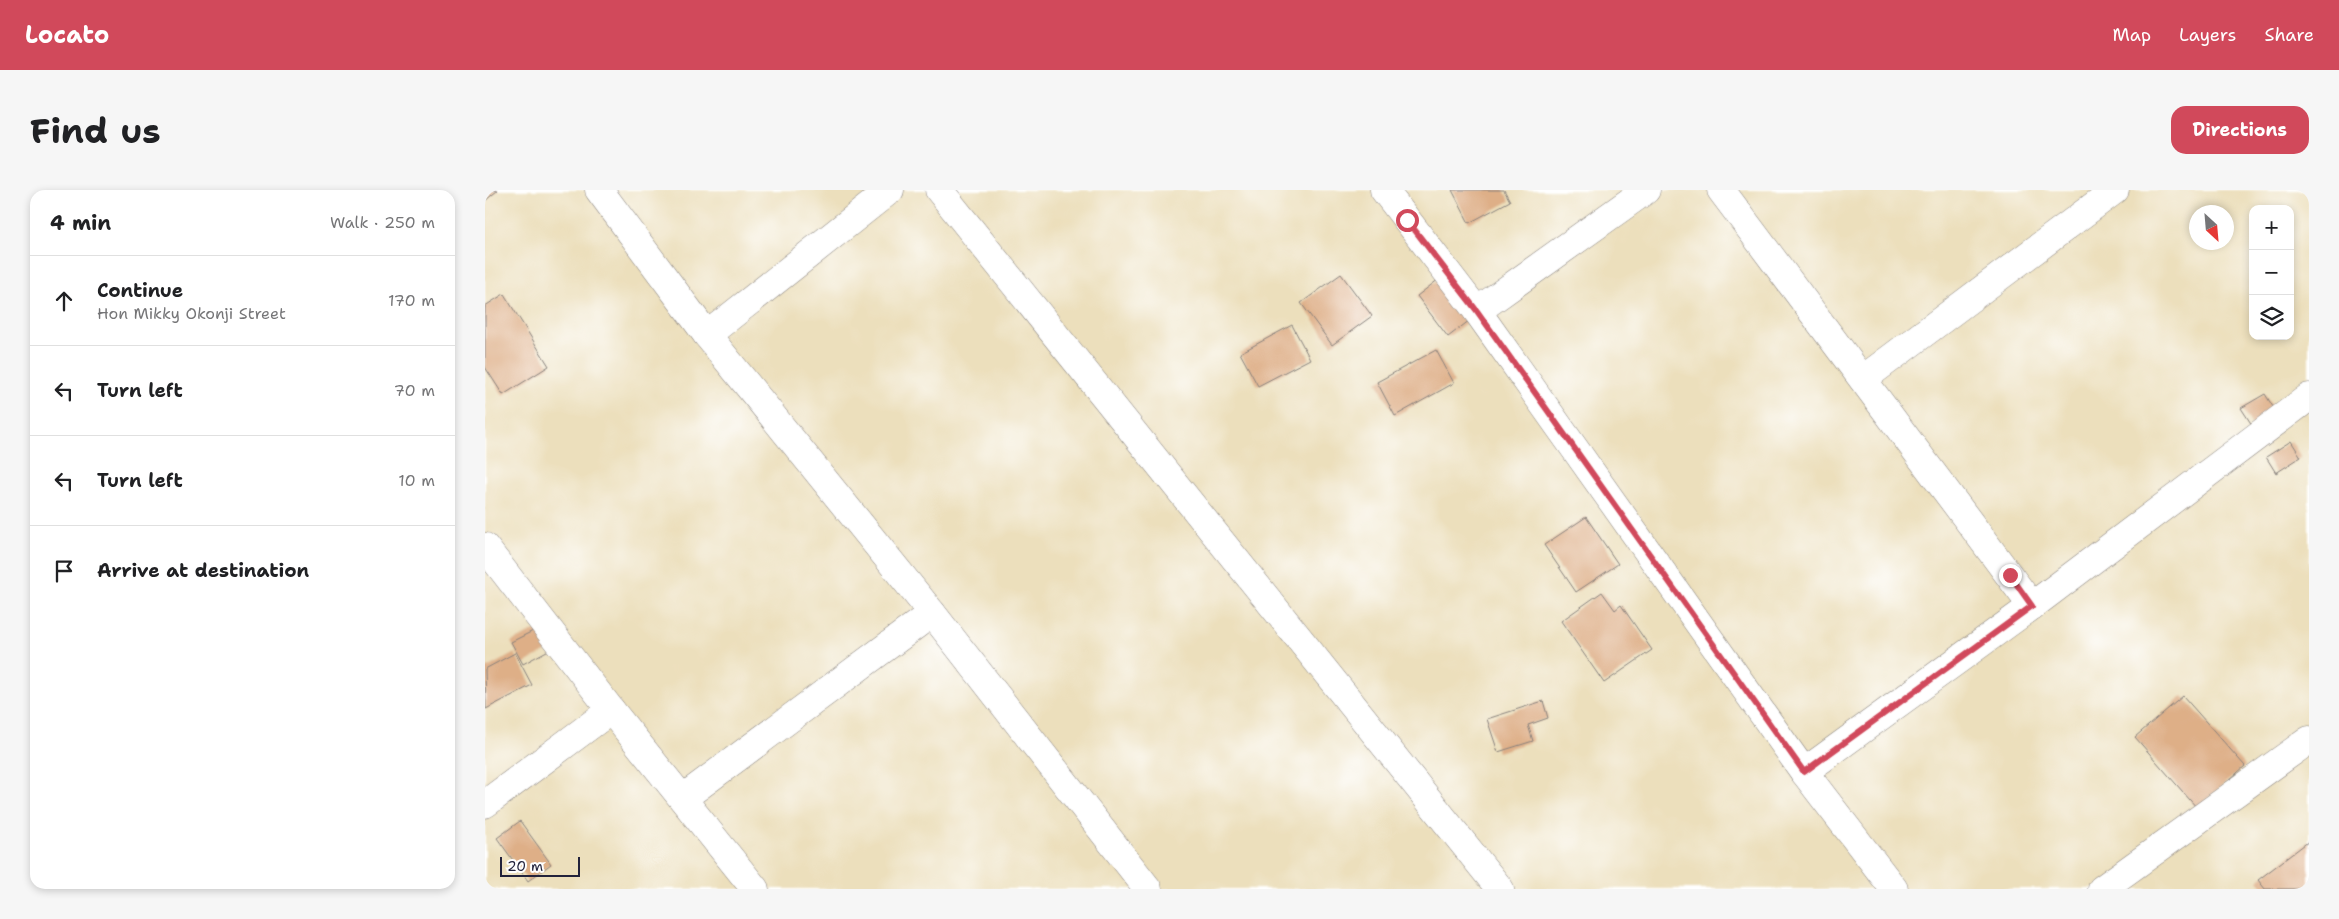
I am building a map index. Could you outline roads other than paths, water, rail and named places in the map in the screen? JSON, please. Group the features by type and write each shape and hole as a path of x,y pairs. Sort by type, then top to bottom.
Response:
{"street":[{"path":"599,190 707,335 933,613 1148,889"},
{"path":"707,335 890,190"},
{"path":"939,190 1500,889"},
{"path":"1384,190 1477,311 1804,772 1894,889"},
{"path":"1477,311 1646,190"},
{"path":"1721,190 2032,606"},
{"path":"1863,379 2115,190"},
{"path":"1804,772 2032,606 2309,397"},
{"path":"485,547 611,710 755,889"},
{"path":"683,798 933,613"},
{"path":"485,804 611,710"},
{"path":"2102,889 2309,740"}]}
